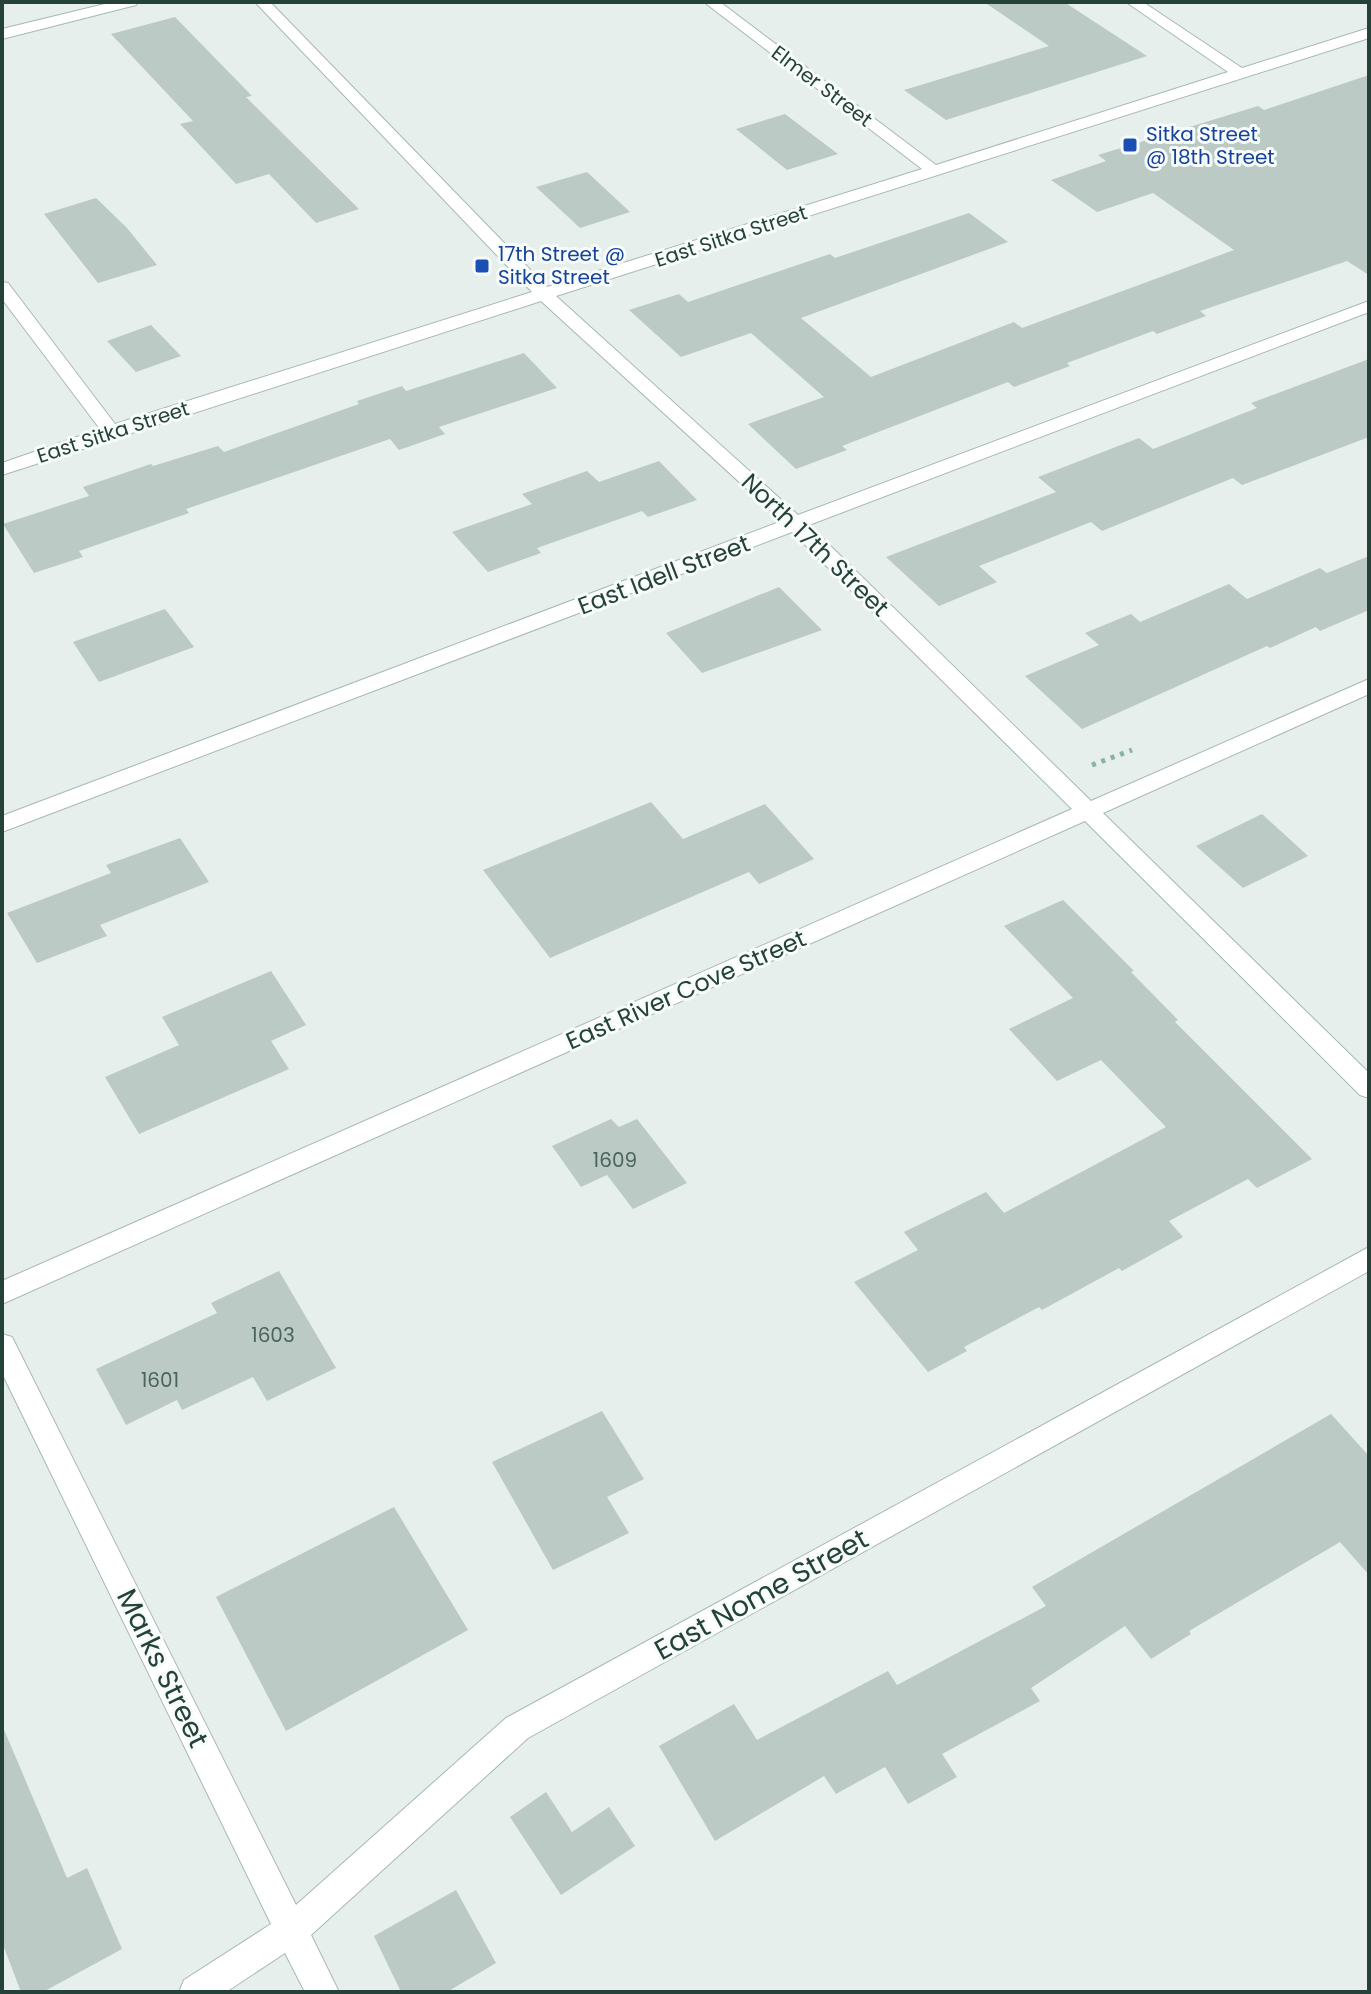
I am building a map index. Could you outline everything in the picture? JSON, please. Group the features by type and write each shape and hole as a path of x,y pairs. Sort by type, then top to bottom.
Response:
{"street":[{"path":"2,34 131,2"},
{"name":"North 17th Street","path":"262,2 546,296 797,525 1369,1088"},
{"name":"Elmer Street","path":"711,2 933,170"},
{"path":"1133,2 1241,74"},
{"name":"East Sitka Street","path":"2,469 111,431 546,296 1369,33"},
{"path":"2,287 111,431"},
{"name":"East Idell Street","path":"2,824 1369,306"},
{"name":"East River Cove Street","path":"2,1293 1369,686"},
{"name":"East Nome Street","path":"196,1992 293,1929 517,1728 1369,1258"},
{"name":"Marks Street","path":"2,1345 322,1992"}],"building":[{"path":"984,2 1064,2 1147,56 946,120 904,90 1049,46"},
{"path":"175,17 252,96 246,97 359,209 316,223 269,174 236,184 180,124 193,121 111,34"},
{"path":"1369,75 1369,275 1347,261 1200,311 1206,316 1157,334 1153,331 1067,363 1070,366 1014,387 1008,382 842,446 847,450 796,469 748,424 824,397 751,333 681,357 629,310 679,294 688,302 830,254 835,258 969,213 1008,242 801,318 871,377 1014,322 1022,328 1234,250 1153,193 1097,212 1051,180 1106,161 1098,155 1258,106 1264,110"},
{"path":"785,114 838,154 787,170 736,129"},
{"path":"587,172 630,212 580,228 536,187"},
{"path":"96,198 127,228 157,265 98,283 44,214"},
{"path":"151,325 181,356 136,372 107,341"},
{"path":"524,353 557,388 439,427 445,434 399,450 390,439 186,509 189,513 79,551 83,557 34,573 3,524 89,496 83,487 151,464 153,466 218,446 224,452 402,386 406,391"},
{"path":"1369,359 1369,437 1242,485 1233,478 1102,531 1091,522 979,566 997,582 939,606 886,557 1056,492 1038,477 1139,438 1153,449 1257,408 1251,403"},
{"path":"659,461 697,500 648,517 642,511 537,548 541,553 488,572 452,532 532,504 522,494 587,471 599,482"},
{"path":"1369,556 1369,610 1320,631 1316,627 1270,648 1267,646 1082,729 1025,676 1099,645 1085,633 1131,614 1140,622 1229,584 1247,599 1320,568 1327,573"},
{"path":"779,587 822,630 702,673 666,633"},
{"path":"165,609 194,647 99,682 73,642"},
{"path":"651,802 683,839 765,804 814,859 759,884 749,872 550,958 483,870"},
{"path":"1262,814 1308,856 1243,888 1196,846"},
{"path":"180,838 209,882 100,925 107,936 37,963 7,913 111,873 106,865"},
{"path":"1063,900 1134,971 1131,972 1178,1020 1175,1022 1312,1159 1257,1188 1248,1179 1169,1221 1183,1237 1042,1310 1039,1307 964,1347 967,1351 928,1372 854,1282 918,1250 904,1232 986,1192 1004,1213 1166,1127 1101,1060 1057,1081 1009,1029 1073,998 1004,926"},
{"path":"271,971 306,1025 271,1041 289,1069 139,1134 105,1077 179,1045 162,1017"},
{"path":"611,1119 619,1127 637,1119 687,1183 633,1209 607,1175 581,1187 552,1146"},
{"path":"279,1271 336,1368 267,1401 253,1377 182,1410 177,1400 126,1425 96,1369 217,1313 211,1303"},
{"path":"602,1411 644,1479 607,1497 629,1533 553,1570 492,1462"},
{"path":"1331,1414 1369,1456 1369,1575 1340,1542 1189,1631 1191,1634 1151,1659 1125,1626 1031,1688 1040,1701 942,1754 957,1777 908,1804 885,1767 836,1794 824,1776 715,1841 659,1746 734,1704 757,1740 888,1671 897,1685 1046,1606 1032,1587"},
{"path":"394,1507 468,1630 286,1731 216,1597"},
{"path":"2,1725 67,1878 87,1868 122,1949 43,1992 21,1992 2,1942"},
{"path":"546,1792 572,1832 609,1807 635,1846 561,1895 510,1817"},
{"path":"456,1890 496,1963 447,1992 401,1992 374,1936"}],"place":[{"name":"Sitka Street @ 18th Street","path":"1130,145"},
{"name":"17th Street @ Sitka Street","path":"482,266"}]}
